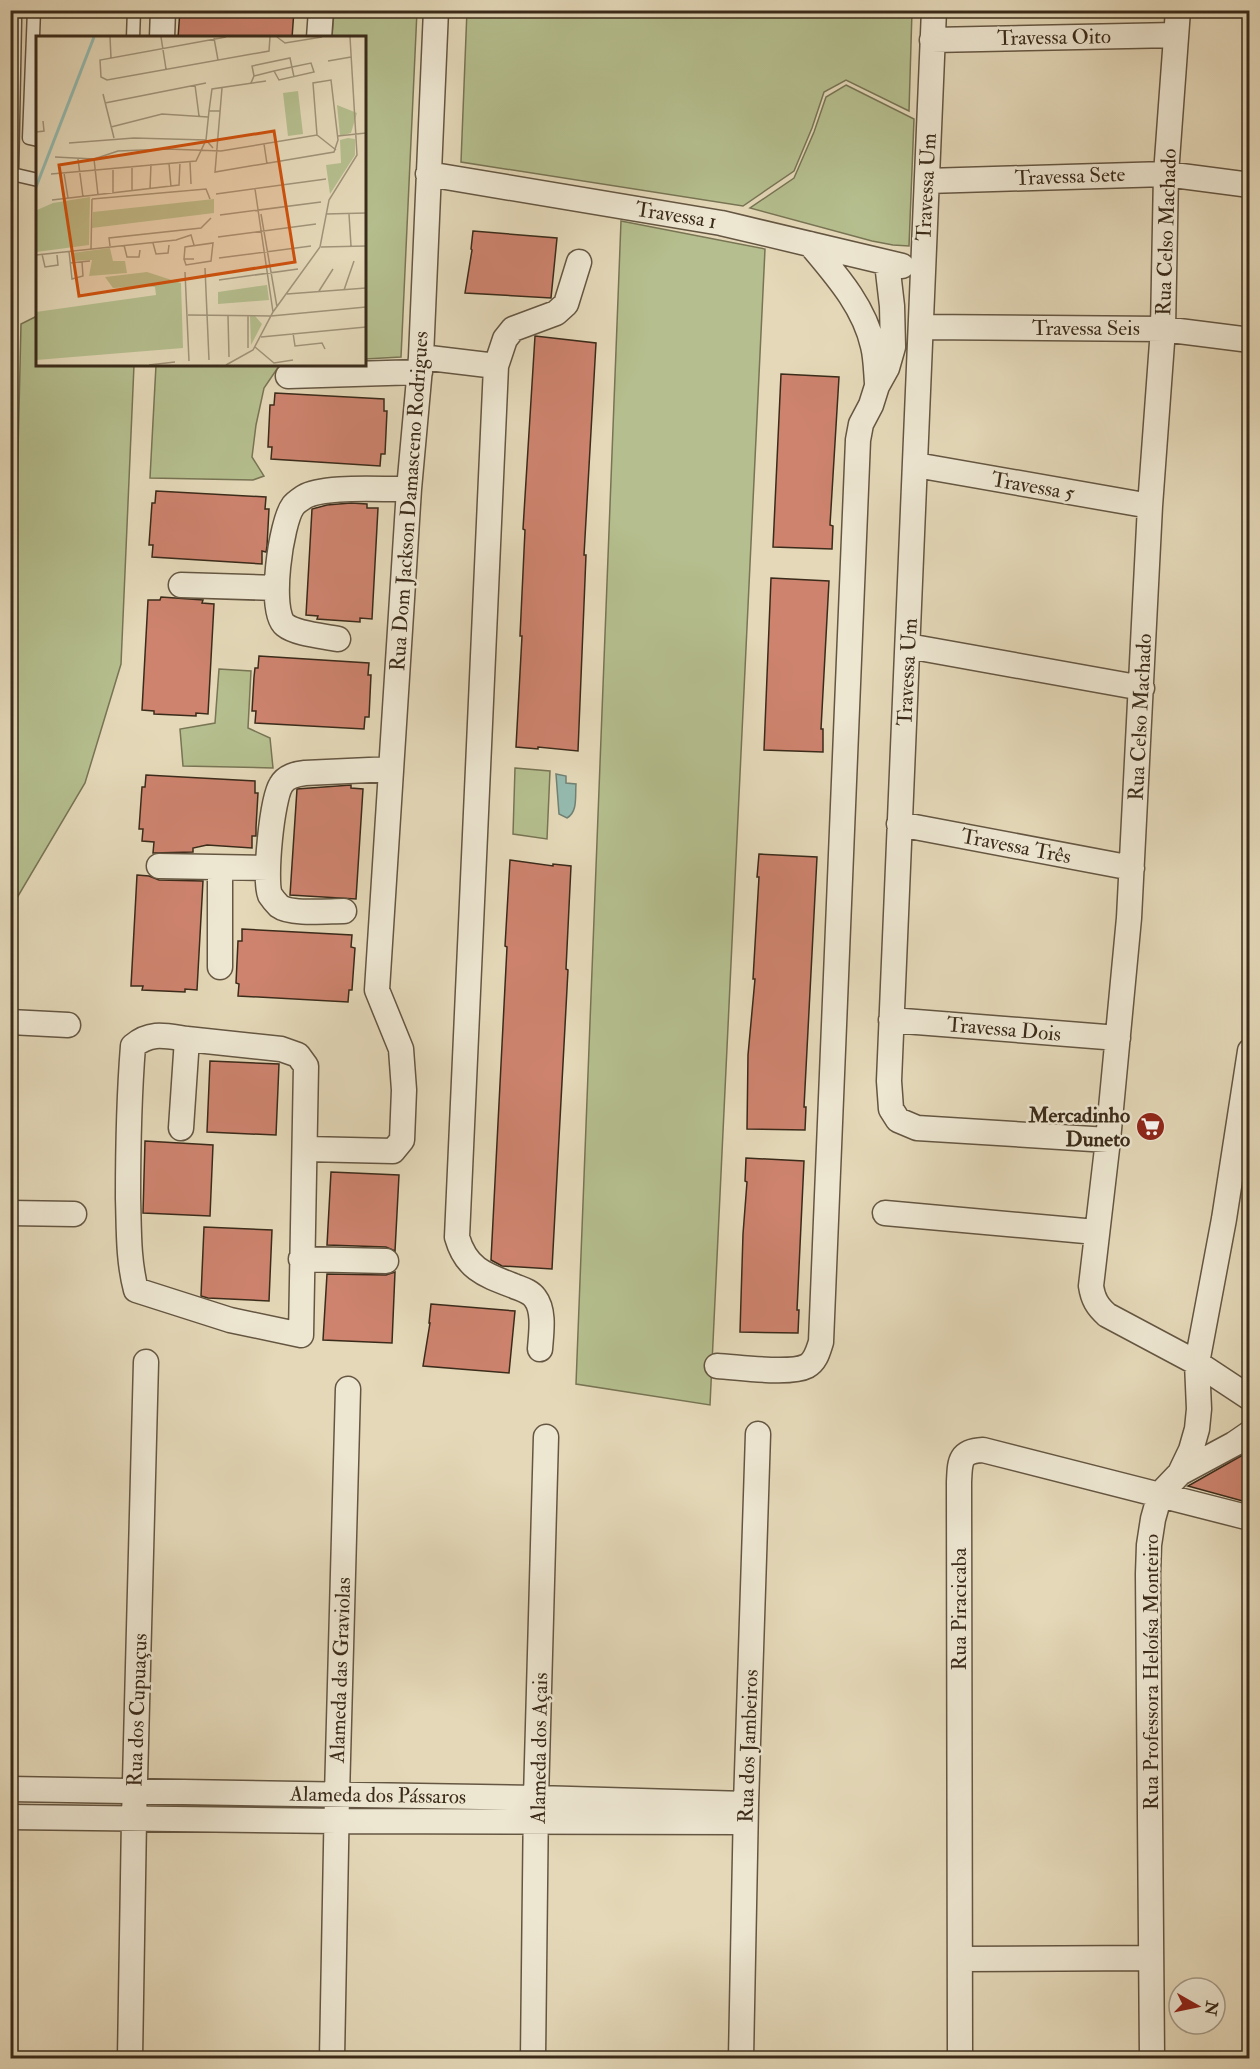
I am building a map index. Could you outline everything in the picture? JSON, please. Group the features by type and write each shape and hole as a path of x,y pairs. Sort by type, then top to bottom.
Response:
{"street":[{"path":"162,36 163,10"},
{"path":"319,36 321,10"},
{"name":"Rua Dom Jackson Damasceno Rodrigues","path":"306,1149 393,1150 402,1140 404,1090 401,1049 377,990 409,489 421,364 436,10"},
{"name":"Travessa Um","path":"934,10 891,1020 889,1096 891,1109 898,1120 917,1128 1108,1140"},
{"name":"Rua Celso Machado","path":"1178,10 1166,174 1163,329 1150,506 1132,868 1108,1140 1091,1286 1093,1298 1107,1315 1197,1363 1250,1398"},
{"name":"Travessa Oito","path":"932,40 1176,35"},
{"name":"Travessa 1","path":"428,174 722,223 922,270"},
{"name":"Travessa Sete","path":"927,181 1166,174 1250,185"},
{"path":"810,244 846,287 860,310 873,346 877,386"},
{"path":"540,1349 540,1308 535,1298 526,1291 473,1268 461,1253 457,1237 496,366 505,339 513,329 556,313 566,304 579,262"},
{"path":"717,1366 793,1370 808,1366 816,1358 820,1342 858,440 861,424 887,368 892,347 892,306 887,263"},
{"name":"Travessa Seis","path":"921,327 1163,329 1250,340"},
{"path":"288,376 421,364 496,366"},
{"name":"Travessa 5","path":"916,465 1150,506"},
{"path":"338,639 297,631 284,625 278,615 276,588 284,528 293,506 306,496 321,491 409,489"},
{"path":"181,585 276,588"},
{"path":"908,646 1142,688"},
{"path":"344,911 289,910 279,906 270,895 268,868 273,814 280,785 292,775 391,769"},
{"name":"Travessa Três","path":"899,824 1132,868"},
{"path":"159,866 268,868"},
{"path":"220,868 220,967"},
{"name":"Travessa Dois","path":"891,1020 1118,1038"},
{"path":"10,1022 68,1025"},
{"path":"157,1035 281,1049 298,1055 306,1066 306,1149 301,1259 301,1335 230,1320 136,1290 131,1272 129,1230 129,1094 133,1046 144,1037 157,1035"},
{"path":"181,1128 187,1039"},
{"name":"Rua Professora Heloísa Monteiro","path":"1152,2058 1149,1545 1160,1494 1180,1473 1191,1450 1197,1429 1199,1409 1197,1363 1224,1219 1250,1051"},
{"path":"10,1213 74,1214"},
{"path":"885,1213 1096,1232"},
{"path":"301,1259 386,1262"},
{"name":"Rua dos Cupuaçus","path":"130,2058 146,1362"},
{"name":"Alameda das Graviolas","path":"332,2058 348,1389"},
{"path":"1180,1473 1250,1433"},
{"name":"Rua dos Jambeiros","path":"741,2058 745,1813 758,1434"},
{"name":"Alameda dos Açais","path":"533,2058 546,1437"},
{"name":"Rua Piracicaba","path":"960,2058 959,1482 961,1462 968,1451 983,1450 1250,1518"},
{"name":"Alameda dos Pássaros","path":"10,1789 537,1798 745,1813"},
{"name":"Alameda dos Pássaros","path":"10,1817 537,1822 745,1813"},
{"path":"960,1959 1151,1958"}],"lane":[{"path":"34,10 29,138 36,140"},
{"path":"133,36 134,10"},
{"path":"10,19 15,20 12,174 36,180"}],"green space":[{"path":"467,10 912,11 909,111 846,80 824,92 794,171 743,206 461,162"},
{"path":"334,11 417,11 401,357 366,359 366,36 332,36"},
{"path":"846,85 914,119 909,246 872,241 750,208 794,178 826,97"},
{"path":"621,221 765,249 710,1405 576,1384"},
{"path":"36,316 36,366 134,366 121,664 85,783 11,908 10,568 16,538 21,324"},
{"path":"156,366 279,366 264,388 256,425 252,457 264,476 253,480 150,478"},
{"path":"219,669 251,671 248,728 270,738 273,768 183,766 180,729 215,723"},
{"path":"515,768 550,771 547,839 513,834"}],"water":[{"path":"556,774 566,776 566,783 576,784 573,812 567,818 559,814"}],"building":[{"path":"180,10 294,10 292,36 178,36"},
{"path":"473,231 557,238 551,298 465,293"},
{"path":"535,336 596,343 584,555 586,555 578,751 516,747 522,636 520,636 525,530 523,529"},
{"path":"781,374 839,377 830,525 833,526 832,549 773,547"},
{"path":"275,393 384,399 384,411 387,411 385,454 381,454 380,466 271,459 272,447 268,447 270,405 274,405"},
{"path":"156,491 266,497 265,509 269,509 267,546 266,552 262,551 262,564 152,557 153,545 149,545 152,503 155,503"},
{"path":"351,503 367,504 367,508 378,508 372,619 360,618 360,622 317,619 318,616 306,615 312,509"},
{"path":"771,578 829,581 821,729 823,729 823,752 764,750"},
{"path":"161,597 203,600 202,603 214,604 208,714 196,713 196,716 154,714 154,711 142,710 148,600 160,600"},
{"path":"259,656 369,663 368,675 371,675 369,717 365,717 364,729 255,723 256,711 252,711 254,677 255,668 258,668"},
{"path":"146,775 255,781 255,793 258,793 256,836 252,836 252,848 207,845 193,848 193,852 153,853 154,842 142,841 143,829 139,829 142,787 145,787"},
{"path":"351,785 351,788 363,789 356,899 290,895 297,789"},
{"path":"759,854 817,857 804,1107 806,1107 805,1130 747,1129 748,1055 755,979 753,979"},
{"path":"510,860 571,866 566,969 568,970 552,1269 502,1266 491,1260"},
{"path":"137,875 159,880 203,881 197,990 185,989 185,992 142,990 143,986 131,986"},
{"path":"242,929 352,935 351,947 355,948 352,990 349,990 348,1002 238,996 239,984 236,983 238,941 242,941"},
{"path":"210,1061 279,1064 276,1135 207,1132"},
{"path":"145,1141 213,1145 210,1216 143,1213"},
{"path":"746,1158 804,1161 797,1310 799,1310 798,1333 740,1332 747,1182 745,1181"},
{"path":"331,1172 399,1175 395,1251 386,1247 327,1245"},
{"path":"204,1227 272,1230 269,1301 201,1296"},
{"path":"395,1272 392,1343 323,1340 327,1274 386,1275"},
{"path":"431,1304 515,1311 509,1373 423,1366"},
{"path":"1250,1451 1250,1503 1188,1486 1241,1456"}],"place":[{"name":"Mercadinho Duneto","path":"1151,1127"}]}
